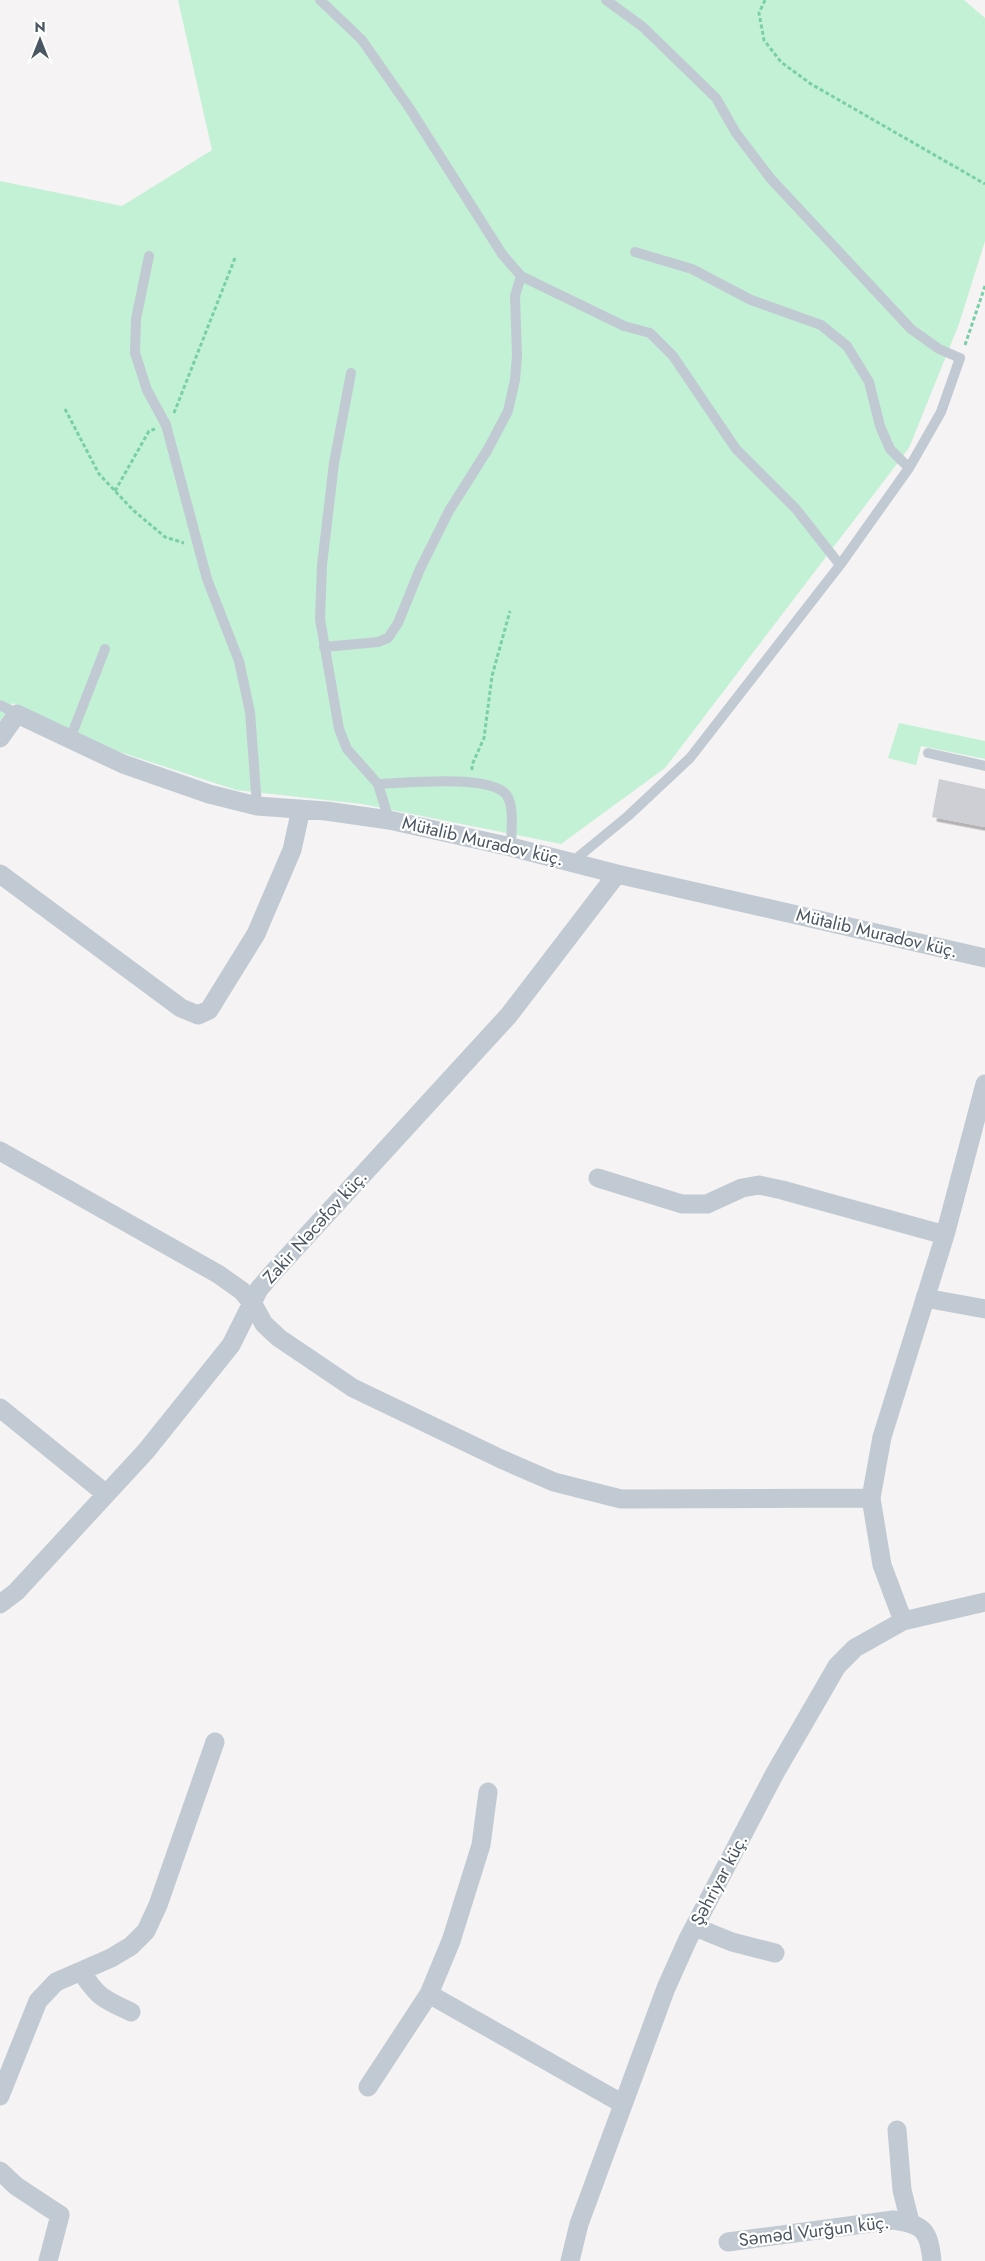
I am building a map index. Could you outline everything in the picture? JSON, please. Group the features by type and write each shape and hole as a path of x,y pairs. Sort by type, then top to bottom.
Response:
{"street":[{"name":"Mütalib Muradov küç.","path":"17,714 123,764 200,791 257,806 301,809 389,820 985,958"},
{"path":"0,738 17,714"},
{"path":"0,874 181,1008 198,1015 208,1010 256,934 292,850 301,809"},
{"name":"Zakir Nəcəfov küç.","path":"0,1604 16,1592 146,1451 231,1345 259,1289 509,1015 617,874"},
{"path":"903,1621 882,1565 871,1498 882,1437 945,1235 985,1084"},
{"path":"0,1151 218,1274 242,1291 253,1304 264,1324 279,1338 353,1388 501,1459 554,1482 622,1499 871,1498"},
{"path":"598,1178 682,1204 707,1204 742,1188 759,1185 945,1235"},
{"path":"925,1298 985,1309"},
{"path":"0,1408 106,1494"},
{"name":"Şəhriyar küç.","path":"570,2261 579,2224 666,1988 695,1927 775,1773 836,1666 855,1648 903,1621 985,1602"},
{"path":"0,2096 38,2001 56,1982 111,1958 131,1946 146,1930 158,1905 215,1742"},
{"path":"368,2087 429,1994 451,1941 481,1845 488,1792"},
{"path":"695,1927 732,1942 775,1953"},
{"path":"81,1971 101,1998 131,2012"},
{"path":"429,1994 623,2104"},
{"path":"897,2130 902,2190 910,2222"},
{"path":"0,2171 16,2186 60,2216 48,2261"},
{"name":"Səməd Vurğun küç.","path":"728,2242 893,2220 910,2222 922,2228 930,2239 932,2261"}],"lane":[{"path":"320,0 362,40 410,109 502,254 521,276 624,326 650,333 673,356 736,449 796,509 840,565"},
{"path":"572,862 628,816 690,758 840,565 909,468 941,412 960,358 939,349 910,329 771,179 736,133 716,98 643,27 606,0"},
{"path":"635,252 692,269 751,300 821,325 847,346 869,382 880,426 890,449 909,468"},
{"path":"149,256 136,319 135,353 147,390 166,425 207,579 239,661 250,712 257,806"},
{"path":"324,647 378,642 388,638 398,623 420,569 450,511 488,449 508,411 515,380 517,355 515,296 521,276"},
{"path":"351,373 334,463 322,565 320,619 339,729 347,749 378,784 389,820"},
{"path":"70,739 105,649"},
{"path":"0,705 17,714"},
{"path":"928,753 985,766"},
{"path":"378,784 472,781 494,786 506,794 511,808 511,847"}],"path":[{"path":"766,0 759,13 764,40 781,62 811,84 985,184"},
{"path":"115,491 149,431 166,425 176,410 235,258"},
{"path":"960,358 985,286"},
{"path":"65,409 99,474 133,510 165,537 198,548"},
{"path":"472,781 472,765 484,738 492,676 510,611"}],"green space":[{"path":"178,0 964,0 985,18 985,241 959,324 909,448 665,768 561,844 362,804 236,790 117,751 13,703 0,721 0,181 122,206 212,150"},
{"path":"899,723 985,741 985,759 921,746 916,765 888,758"}],"building":[{"path":"939,779 985,789 985,827 932,817"}]}
